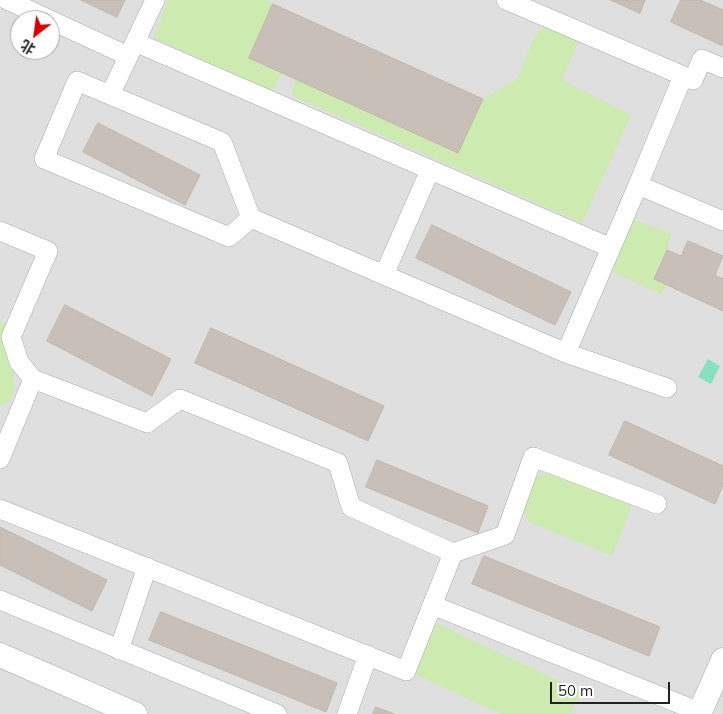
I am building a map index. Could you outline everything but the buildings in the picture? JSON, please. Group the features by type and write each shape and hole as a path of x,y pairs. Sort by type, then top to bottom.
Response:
{"street":[{"path":"7,0 430,170 611,248"},
{"path":"110,95 155,0"},
{"path":"506,0 693,80 702,59 723,68"},
{"path":"566,353 683,76"},
{"path":"251,218 229,237 44,159 76,81 222,142 251,218 566,353 667,388"},
{"path":"384,275 430,170"},
{"path":"638,185 723,221"},
{"path":"0,231 48,251 11,337 19,362 32,379 147,423 180,399 338,463 351,507 453,553 505,535 533,457 657,504"},
{"path":"0,459 7,421 32,379"},
{"path":"0,509 406,671 453,553"},
{"path":"119,650 147,567"},
{"path":"0,600 277,714"},
{"path":"432,605 699,713 723,660"},
{"path":"347,714 368,655"},
{"path":"0,656 129,713"}],"shaded area":[{"path":"0,0 723,0 723,714 0,714"}],"green space":[{"path":"168,0 265,0 273,4 282,73 272,91 154,38"},
{"path":"543,27 580,38 562,80 631,115 582,223 292,96 295,79 483,99 518,78 533,39"},
{"path":"631,218 671,234 667,250 654,279 668,285 661,294 610,271"},
{"path":"0,322 9,326 11,363 15,387 9,402 0,405"},
{"path":"708,359 720,366 711,384 698,377"},
{"path":"555,471 633,503 612,556 529,522 522,506 538,476"},
{"path":"433,622 581,691 570,714 501,714 410,672"}]}
